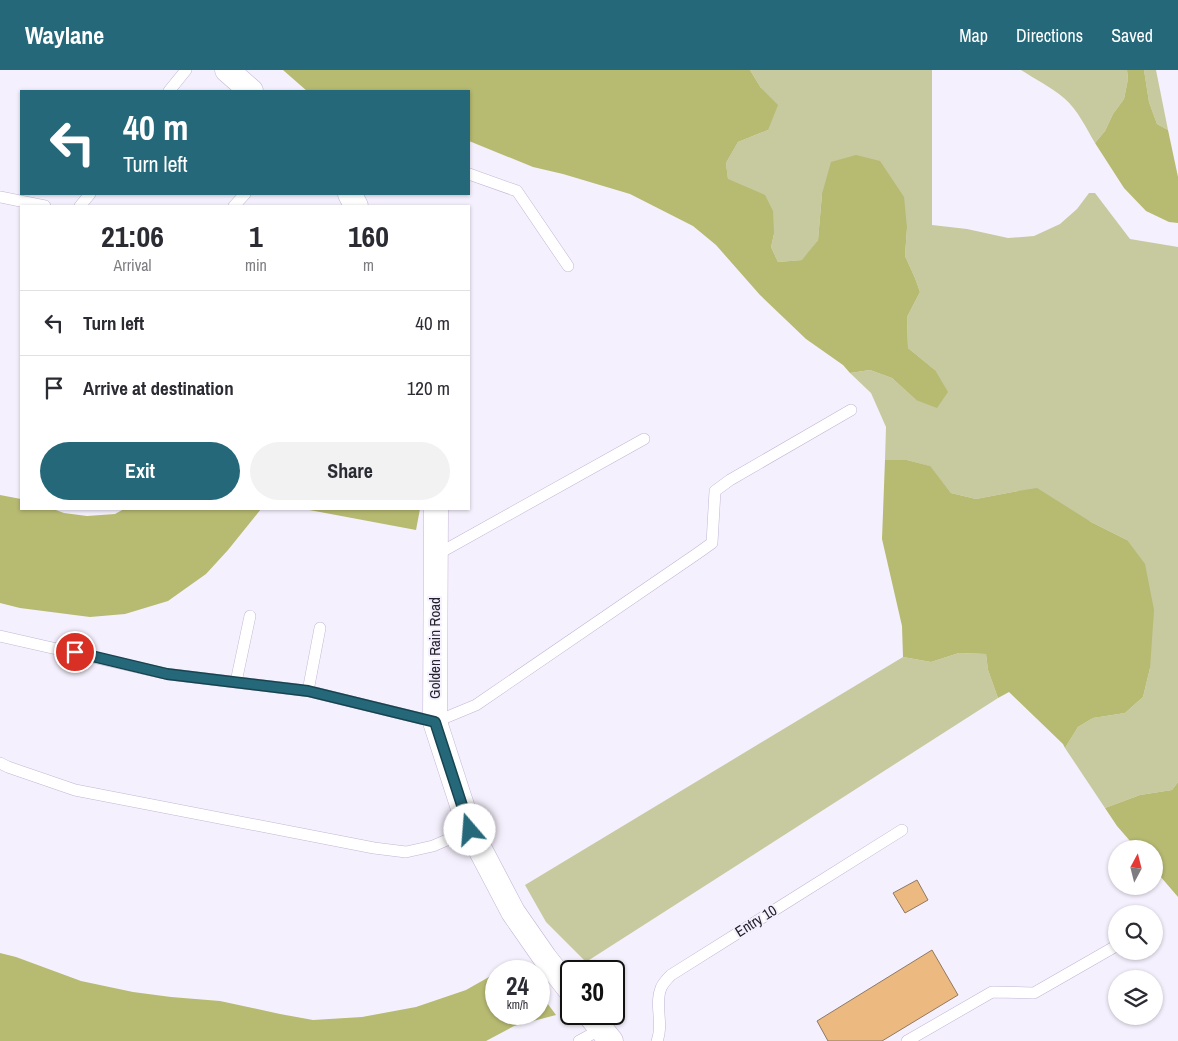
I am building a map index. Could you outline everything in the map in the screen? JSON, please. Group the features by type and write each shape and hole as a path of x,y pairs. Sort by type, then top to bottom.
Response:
{"street":[{"path":"227,70 250,90"},
{"name":"Golden Rain Road","path":"436,510 435,722 470,830 513,912 560,977"}],"lane":[{"path":"170,90 186,70"},
{"path":"470,174 517,190 568,266"},
{"path":"81,205 89,195"},
{"path":"235,205 244,195"},
{"path":"0,197 40,205"},
{"path":"0,636 167,674 308,691 435,722 476,705 698,554 712,543 715,491 730,480 851,410"},
{"path":"436,555 644,439"},
{"path":"236,682 250,616"},
{"path":"308,691 320,628"},
{"path":"0,763 75,790 390,850 406,852 433,846 470,830"},
{"name":"Entry 10","path":"658,1041 660,1023 658,998 662,985 671,975 902,830"},
{"path":"907,1041 992,992 1034,993 1108,951"},
{"path":"579,1041 600,1028"}],"green space":[{"path":"283,70 750,70 761,88 778,105 768,130 738,142 726,163 728,179 765,195 773,211 774,234 771,247 778,262 802,260 818,240 822,194 831,162 856,155 880,161 904,197 907,228 905,256 920,292 907,317 908,348 935,370 948,392 937,408 916,400 892,378 870,370 850,373 843,365 806,339 760,295 716,245 693,226 630,194 533,167 470,141 470,90 306,90"},
{"path":"750,70 932,70 932,225 967,229 1008,238 1034,236 1060,224 1077,209 1089,193 1095,193 1130,239 1178,247 1178,782 1172,790 1140,795 1105,808 1065,748 1078,727 1093,718 1125,713 1143,697 1150,668 1127,540 1091,522 1018,491 976,499 951,493 929,466 907,460 885,460 886,427 871,393 850,373 870,370 892,378 916,400 935,370 908,348 907,317 920,292 905,256 907,228 822,194 818,240 803,260 778,262 771,247 774,234 728,180 726,163 738,142 768,130 761,88"},
{"path":"1021,70 1127,70 1128,79 1124,99 1113,114 1105,131 1095,143 1081,119 1064,98"},
{"path":"1127,70 1144,70 1149,102 1157,124 1168,130 1178,177 1178,223 1169,222 1146,211 1124,188 1095,143 1105,131 1113,114 1124,99 1128,79"},
{"path":"1144,70 1156,70 1168,130 1157,124 1149,102"},
{"path":"885,460 907,460 930,466 951,493 976,499 1037,488 1091,522 1127,540 1145,564 1154,610 1150,668 1143,697 1125,713 1093,718 1078,727 1065,748 1009,692 998,698 988,670 986,654 959,653 931,662 903,657 902,626 882,539"},
{"path":"0,495 20,499 20,510 56,510 87,516 115,514 122,510 260,510 206,574 168,601 125,614 90,617 20,608 0,603"},
{"path":"309,510 420,510 416,530"},
{"path":"959,653 986,654 988,670 998,698 589,960 584,960 546,922 525,885 903,657 931,662"},
{"path":"1178,782 1178,897 1163,880 1163,840 1129,840 1105,808 1140,795 1172,790"},
{"path":"0,953 81,981 133,992 220,1001 313,1020 362,1017 416,1007 466,990 485,979 485,1025 518,1025 486,1041 0,1041"},
{"path":"550,1007 556,1015 550,1017"}],"building":[{"path":"917,880 928,900 905,913 893,893"},
{"path":"932,950 958,995 882,1041 828,1041 817,1021"}],"route":[{"path":"75,652 167,674 308,691 435,722 470,830"}]}
